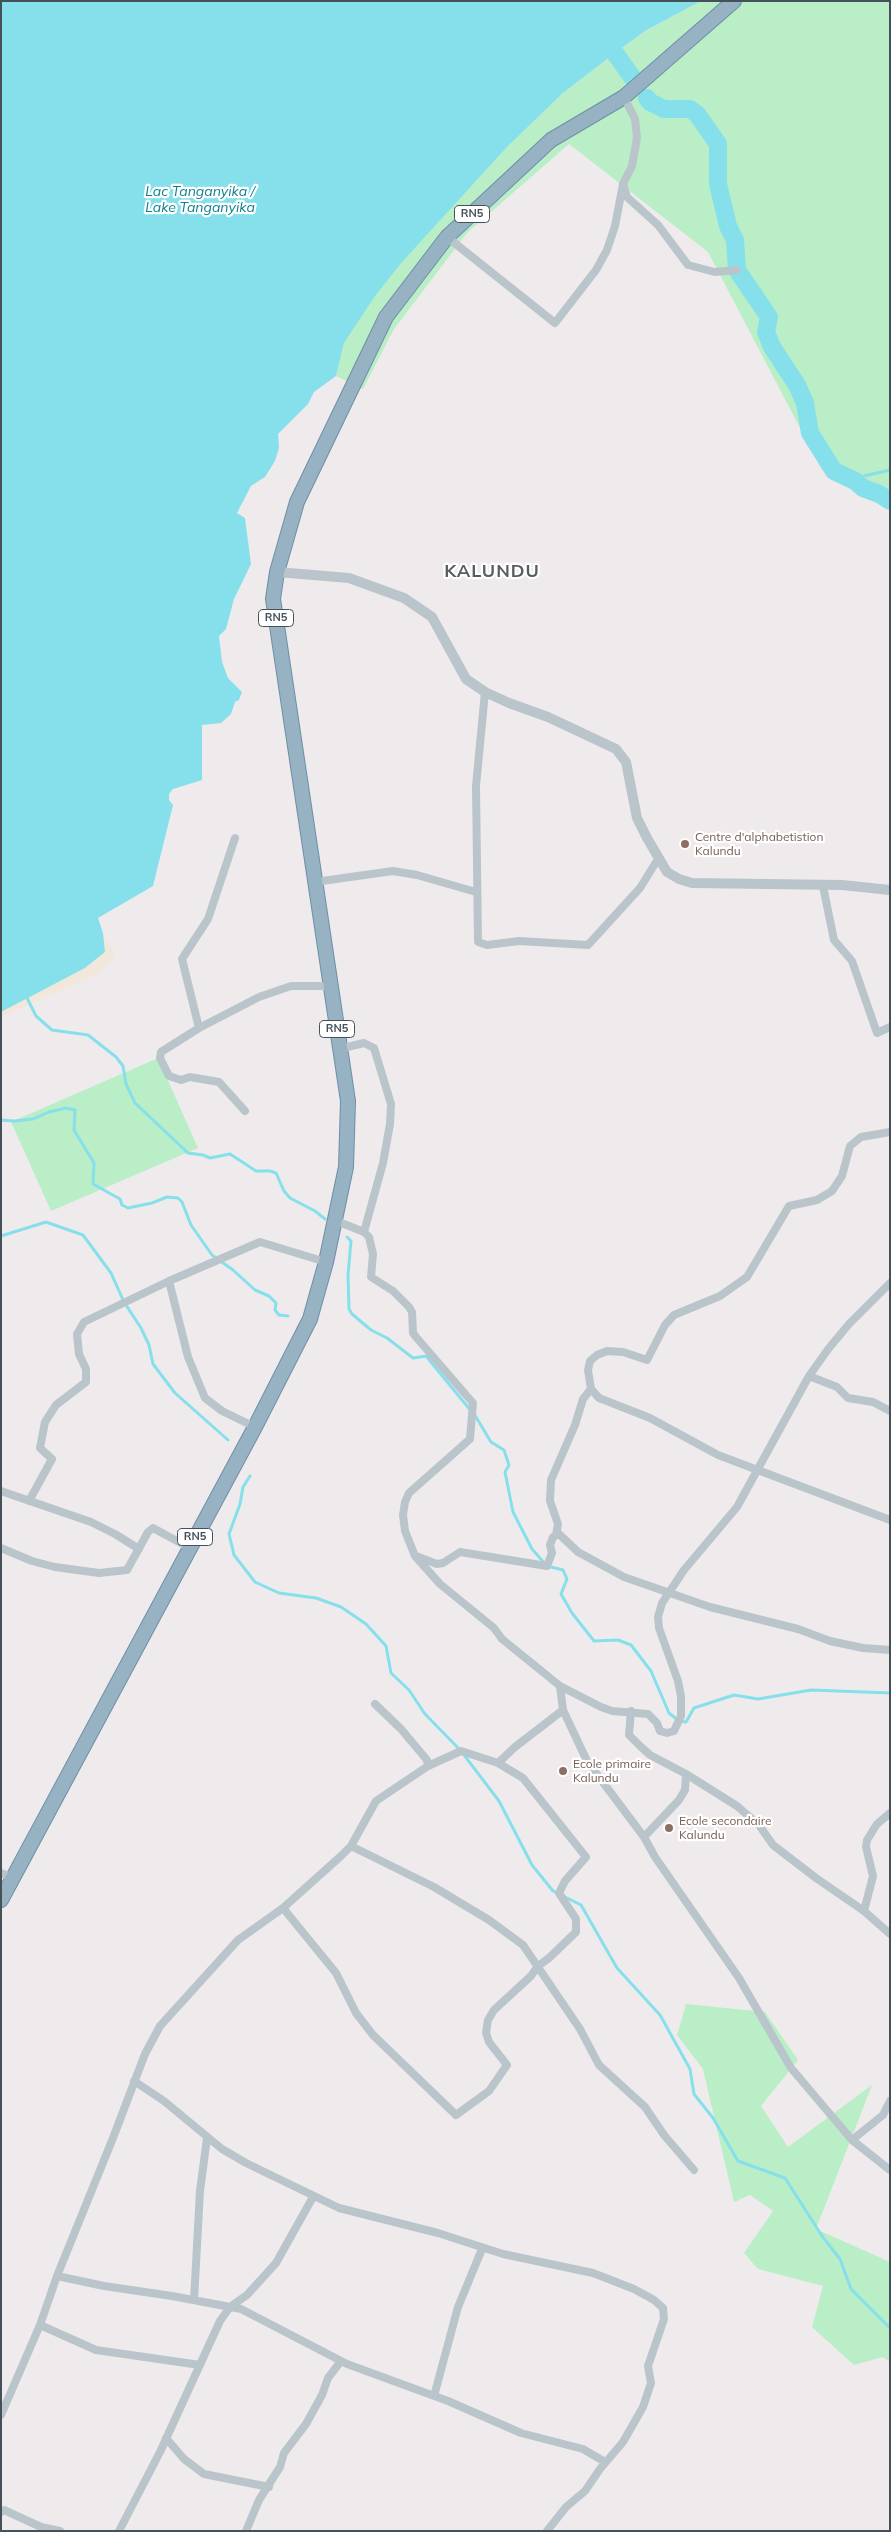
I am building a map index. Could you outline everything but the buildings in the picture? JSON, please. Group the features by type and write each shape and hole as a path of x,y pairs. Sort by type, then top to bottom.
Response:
{"highway":[{"name":"RN5","path":"1,1900 7,1876 190,1548 255,1427 310,1319 326,1262 346,1167 348,1100 273,599 277,572 297,502 386,317 448,237 551,140 624,97 734,1"}],"street":[{"path":"448,237 555,323 596,270 607,250 623,184 632,166 637,138 635,119 624,97"},
{"path":"623,184 627,196 658,225 688,265 715,272 738,270"},
{"path":"277,572 350,578 404,598 432,617 466,679 485,692 598,739 616,749 626,762 637,818 658,859 667,872 692,883 842,885 890,890"},
{"path":"485,692 476,786 478,942 487,945 519,941 588,945 640,888 658,859"},
{"path":"199,1028 182,959 208,919 235,838"},
{"path":"315,882 393,872 417,875 476,892"},
{"path":"823,886 834,940 852,961 876,1033 890,1026"},
{"path":"245,1112 219,1082 190,1077 181,1080 169,1076 160,1054 199,1028 259,996 282,988 332,986"},
{"path":"339,1049 364,1043 374,1048 390,1104 390,1124 383,1163 364,1232"},
{"path":"890,1132 861,1137 850,1146 842,1176 832,1191 817,1200 789,1206 747,1277 720,1296 674,1315 665,1325 647,1360 611,1350 597,1355 590,1361 588,1370 591,1389 599,1398 650,1418 718,1455 890,1520"},
{"path":"334,1220 364,1232 372,1242 371,1276 377,1283 393,1290 409,1307 412,1312 413,1333 473,1403 470,1438 409,1493 407,1498 403,1515 405,1531 415,1556 440,1584 494,1628 502,1639 560,1686 601,1708 612,1711 631,1711 648,1714 657,1722 660,1730 668,1733 674,1731 681,1716 678,1681 659,1628 658,1617 668,1592 737,1507 809,1376 849,1324 890,1283"},
{"path":"29,1502 52,1458 40,1448 46,1422 56,1405 86,1382 86,1369 78,1354 77,1334 84,1322 169,1281 260,1242 326,1262"},
{"path":"169,1281 188,1357 205,1398 222,1411 255,1427"},
{"path":"809,1376 837,1387 848,1398 873,1402 890,1411"},
{"path":"415,1556 437,1564 443,1563 460,1552 547,1566 552,1553 550,1545 553,1537 556,1535 558,1524 550,1501 551,1480 568,1443 583,1399 591,1389"},
{"path":"1,1491 91,1522 139,1549"},
{"path":"1,1548 32,1561 55,1567 99,1573 128,1570 148,1532 153,1528 190,1548"},
{"path":"556,1535 566,1538 570,1544 584,1555 624,1577 739,1615 798,1629 830,1641 863,1648 890,1650"},
{"path":"560,1686 563,1710 588,1761 644,1837 655,1857 739,1978 791,2068 852,2140 890,2170"},
{"path":"375,1704 401,1729 426,1760 428,1766"},
{"path":"498,1763 515,1747 563,1710"},
{"path":"631,1711 628,1735 650,1755 686,1774 736,1806 759,1825 774,1845 864,1911 890,1934"},
{"path":"1,2416 40,2325 57,2276 114,2138 134,2081 160,2026 238,1940 283,1908 351,1846 376,1801 428,1766 461,1751 498,1763 523,1778 586,1857 565,1881 559,1893 576,1920 576,1932 538,1966 531,1976 494,2010 488,2020 486,2033 489,2042 507,2066 489,2091 456,2115 372,2035 356,2013 336,1973 283,1908"},
{"path":"644,1837 679,1800 685,1790 686,1774"},
{"path":"864,1911 873,1876 866,1847 867,1840 878,1824 890,1813"},
{"path":"351,1846 434,1887 489,1920 523,1945 580,2029 599,2065 645,2107 664,2135 694,2170"},
{"path":"134,2081 164,2101 207,2138 246,2163 313,2197 360,2215 438,2233 482,2249 613,2280 654,2300 663,2308 664,2319 648,2366 651,2383 643,2406 623,2442 605,2462 586,2491 566,2508 547,2531"},
{"path":"852,2140 883,2115 890,2101"},
{"path":"194,2300 200,2191 207,2138"},
{"path":"119,2531 166,2438 220,2321 230,2306 247,2295 276,2263 313,2197"},
{"path":"434,2396 458,2307 482,2249"},
{"path":"57,2276 104,2286 230,2306 255,2314 341,2361 434,2396 521,2433 583,2450 605,2462"},
{"path":"40,2325 96,2350 200,2365"},
{"path":"246,2531 259,2500 280,2467 284,2453 306,2424 322,2395 328,2378 341,2361"},
{"path":"166,2438 184,2459 204,2474 269,2487"},
{"path":"1,2512 4,2510 40,2527 60,2531"}],"green space":[{"path":"701,1 890,1 890,508 863,496 822,470 708,252 569,144 467,233 394,329 363,389 336,376 344,343 375,295 402,261 507,147 563,93 615,53 645,31"},
{"path":"158,1058 198,1148 51,1211 11,1122"},
{"path":"686,2004 765,2012 798,2060 761,2106 788,2147 872,2085 816,2229 890,2262 890,2362 883,2357 854,2365 812,2327 823,2286 758,2269 744,2253 773,2211 750,2195 734,2202 703,2069 677,2035"}],"sand":[{"path":"103,933 116,957 100,973 1,1017 1,1012 86,968 105,952"}],"water":[{"name":"Lac Tanganyika / Lake Tanganyika","path":"1,1 701,1 645,31 615,53 563,93 507,147 402,262 375,296 344,343 336,376 314,392 308,404 278,434 279,448 275,461 265,477 251,486 237,513 245,518 251,564 234,599 226,629 219,636 222,662 228,678 242,692 239,700 235,702 231,714 221,723 202,725 202,780 173,789 169,794 169,800 173,805 153,886 98,918 103,933 105,952 85,968 1,1012"}],"waterway":[{"path":"615,53 632,77"},
{"path":"647,98 650,102 664,109 690,109 697,114 718,144 718,184 728,226 735,240 737,270 769,317 766,332 772,347 797,385 805,403 810,433 834,471 890,501"},
{"path":"855,481 864,476 890,470"},
{"path":"27,998 36,1016 52,1030 88,1035 116,1057 123,1066 126,1084 135,1103 188,1153 210,1158 230,1154 256,1171 276,1173 284,1191 290,1198 315,1211 325,1219"},
{"path":"1,1120 33,1119 49,1112 66,1108 75,1110 74,1130 94,1163 93,1184 120,1199 122,1205 128,1208 152,1203 167,1197 178,1198 182,1202 191,1225 212,1255 233,1270 255,1290 269,1296 276,1303 275,1310 279,1315 288,1316"},
{"path":"1,1236 46,1222 83,1235 111,1273 124,1302 141,1328 149,1345 153,1364 175,1393 228,1440"},
{"path":"347,1237 351,1241 348,1275 349,1309 352,1314 371,1330 387,1338 413,1358 426,1356 476,1417 491,1442 504,1450 509,1465 505,1472 513,1512 532,1549 547,1566 563,1570 567,1579 561,1594 572,1613 594,1641 618,1640 631,1645 651,1671 669,1713 679,1721 686,1722 694,1708 734,1695 758,1699 811,1690 890,1693"},
{"path":"250,1476 243,1487 240,1504 229,1534 234,1555 255,1582 279,1593 316,1598 341,1607 366,1624 386,1646 391,1673 409,1690 425,1714 461,1751 499,1801 532,1865 553,1891 581,1905 617,1968 660,2015 690,2069 694,2094 713,2118 738,2161 785,2178 822,2236 840,2259 851,2289 890,2328"}],"place":[{"name":"Centre d'alphabetistion Kalundu","path":"685,844"},
{"name":"Ecole primaire Kalundu","path":"563,1771"},
{"name":"Ecole secondaire Kalundu","path":"669,1828"}],"district":[{"name":"KALUNDU","path":"492,572"}]}
